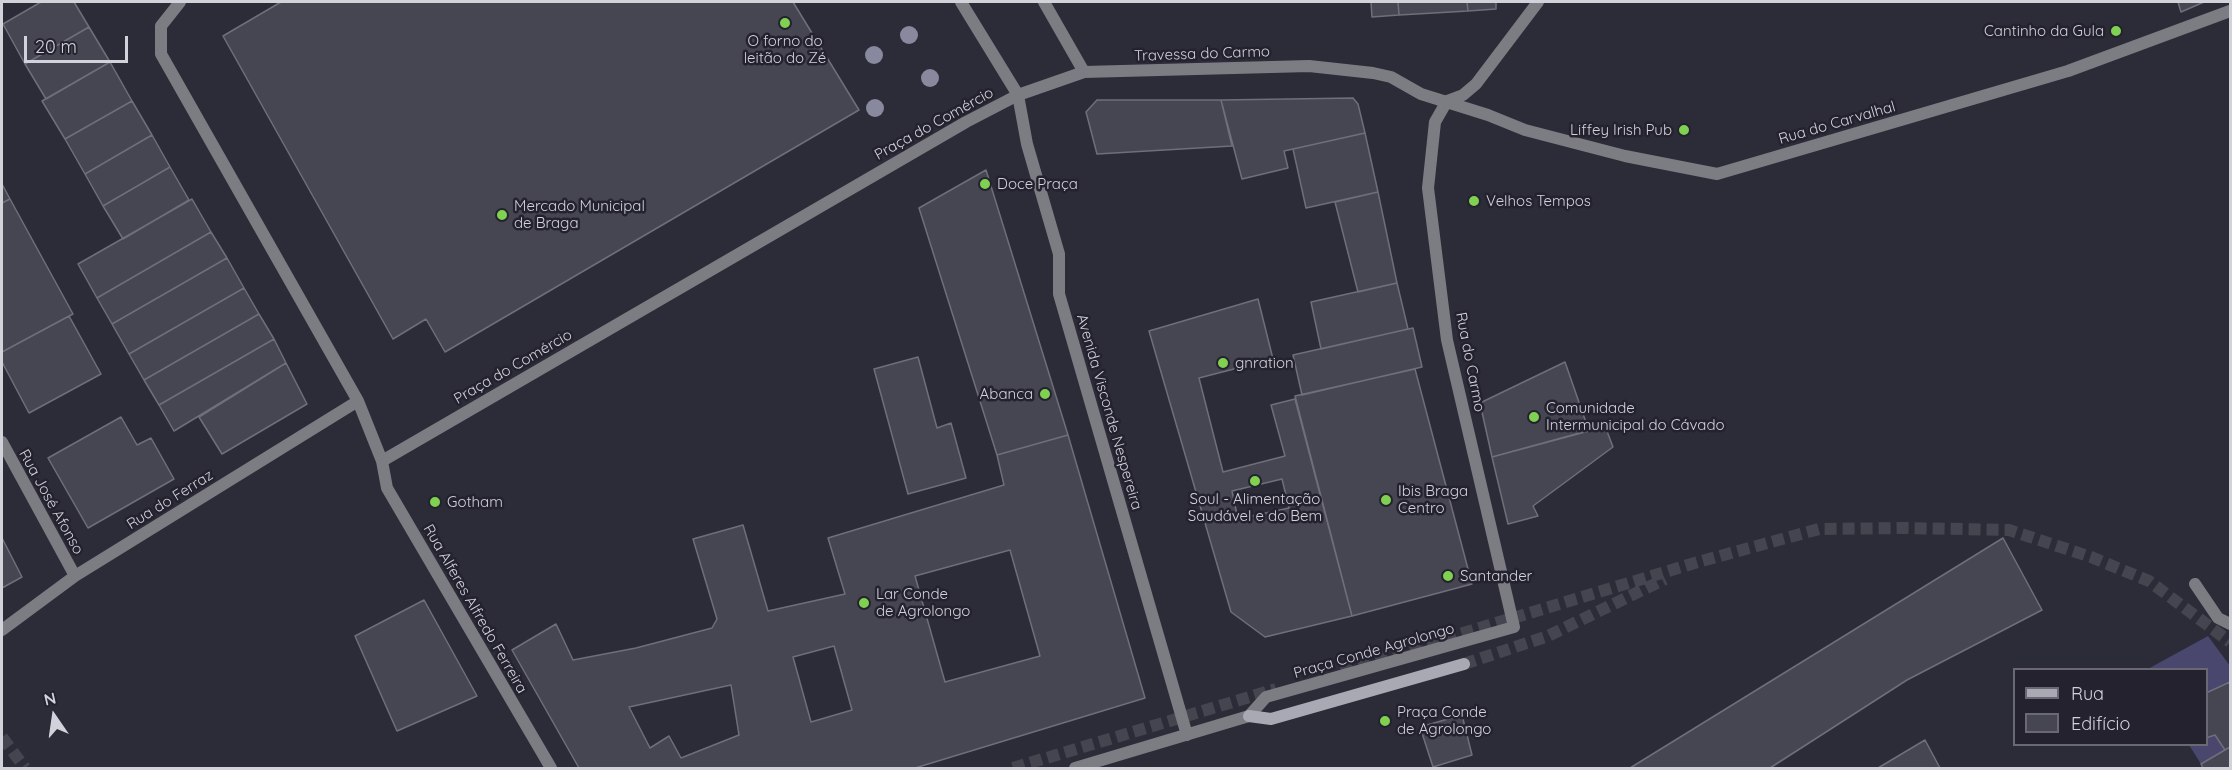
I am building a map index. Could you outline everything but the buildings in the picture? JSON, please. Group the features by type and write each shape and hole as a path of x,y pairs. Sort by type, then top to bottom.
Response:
{"main road":[{"path":"1249,716 1271,719 1464,664"}],"street":[{"path":"180,2 161,26 161,54 358,401 382,461"},
{"name":"Praça do Comércio","path":"382,461 966,122 1018,95 961,2"},
{"path":"1044,2 1084,72"},
{"path":"1447,101 1463,94 1476,84 1538,2"},
{"name":"Rua do Carvalhal","path":"1391,77 1421,94 1447,101 1525,130 1624,156 1718,174 2068,71 2230,12"},
{"name":"Travessa do Carmo","path":"1018,95 1084,72 1310,66 1391,77"},
{"name":"Avenida Visconde Nespereira","path":"1018,95 1027,144 1059,254 1059,294 1187,735"},
{"name":"Rua do Carmo","path":"1447,101 1435,122 1428,188 1446,328 1514,627"},
{"name":"Rua do Ferraz","path":"2,630 75,576 358,401"},
{"name":"Rua José Afonso","path":"2,442 75,576"},
{"name":"Rua Alferes Alfredo Ferreira","path":"382,461 387,488 551,768"},
{"path":"2195,584 2218,618 2230,624"},
{"name":"Praça Conde Agrolongo","path":"1249,716 1266,697 1514,627"},
{"path":"1075,768 1249,716"}],"shaded area":[{"path":"2208,636 2230,666 2230,682 2208,693 2208,668 2150,668"},
{"path":"2215,735 2225,750 2201,764 2190,746 2208,746 2208,738"}],"tunnel":[{"path":"1341,670 1698,562 1819,529 2009,530 2091,557 2149,581 2230,642"},
{"path":"1464,664 1548,636 1665,579"},
{"path":"1013,768 1276,689"},
{"path":"2,737 25,768"}],"place":[{"name":"O forno do leitão do Zé","path":"785,23"},
{"name":"Cantinho da Gula","path":"2116,31"},
{"name":"Liffey Irish Pub","path":"1684,130"},
{"name":"Doce Praça","path":"985,184"},
{"name":"Velhos Tempos","path":"1474,201"},
{"name":"Mercado Municipal de Braga","path":"502,215"},
{"name":"gnration","path":"1223,363"},
{"name":"Abanca","path":"1045,394"},
{"name":"Comunidade Intermunicipal do Cávado","path":"1534,417"},
{"name":"Soul - Alimentação Saudável e do Bem","path":"1255,481"},
{"name":"Ibis Braga Centro","path":"1386,500"},
{"name":"Gotham","path":"435,502"},
{"name":"Santander","path":"1448,576"},
{"name":"Lar Conde de Agrolongo","path":"864,603"},
{"name":"Praça Conde de Agrolongo","path":"1385,721"}]}
